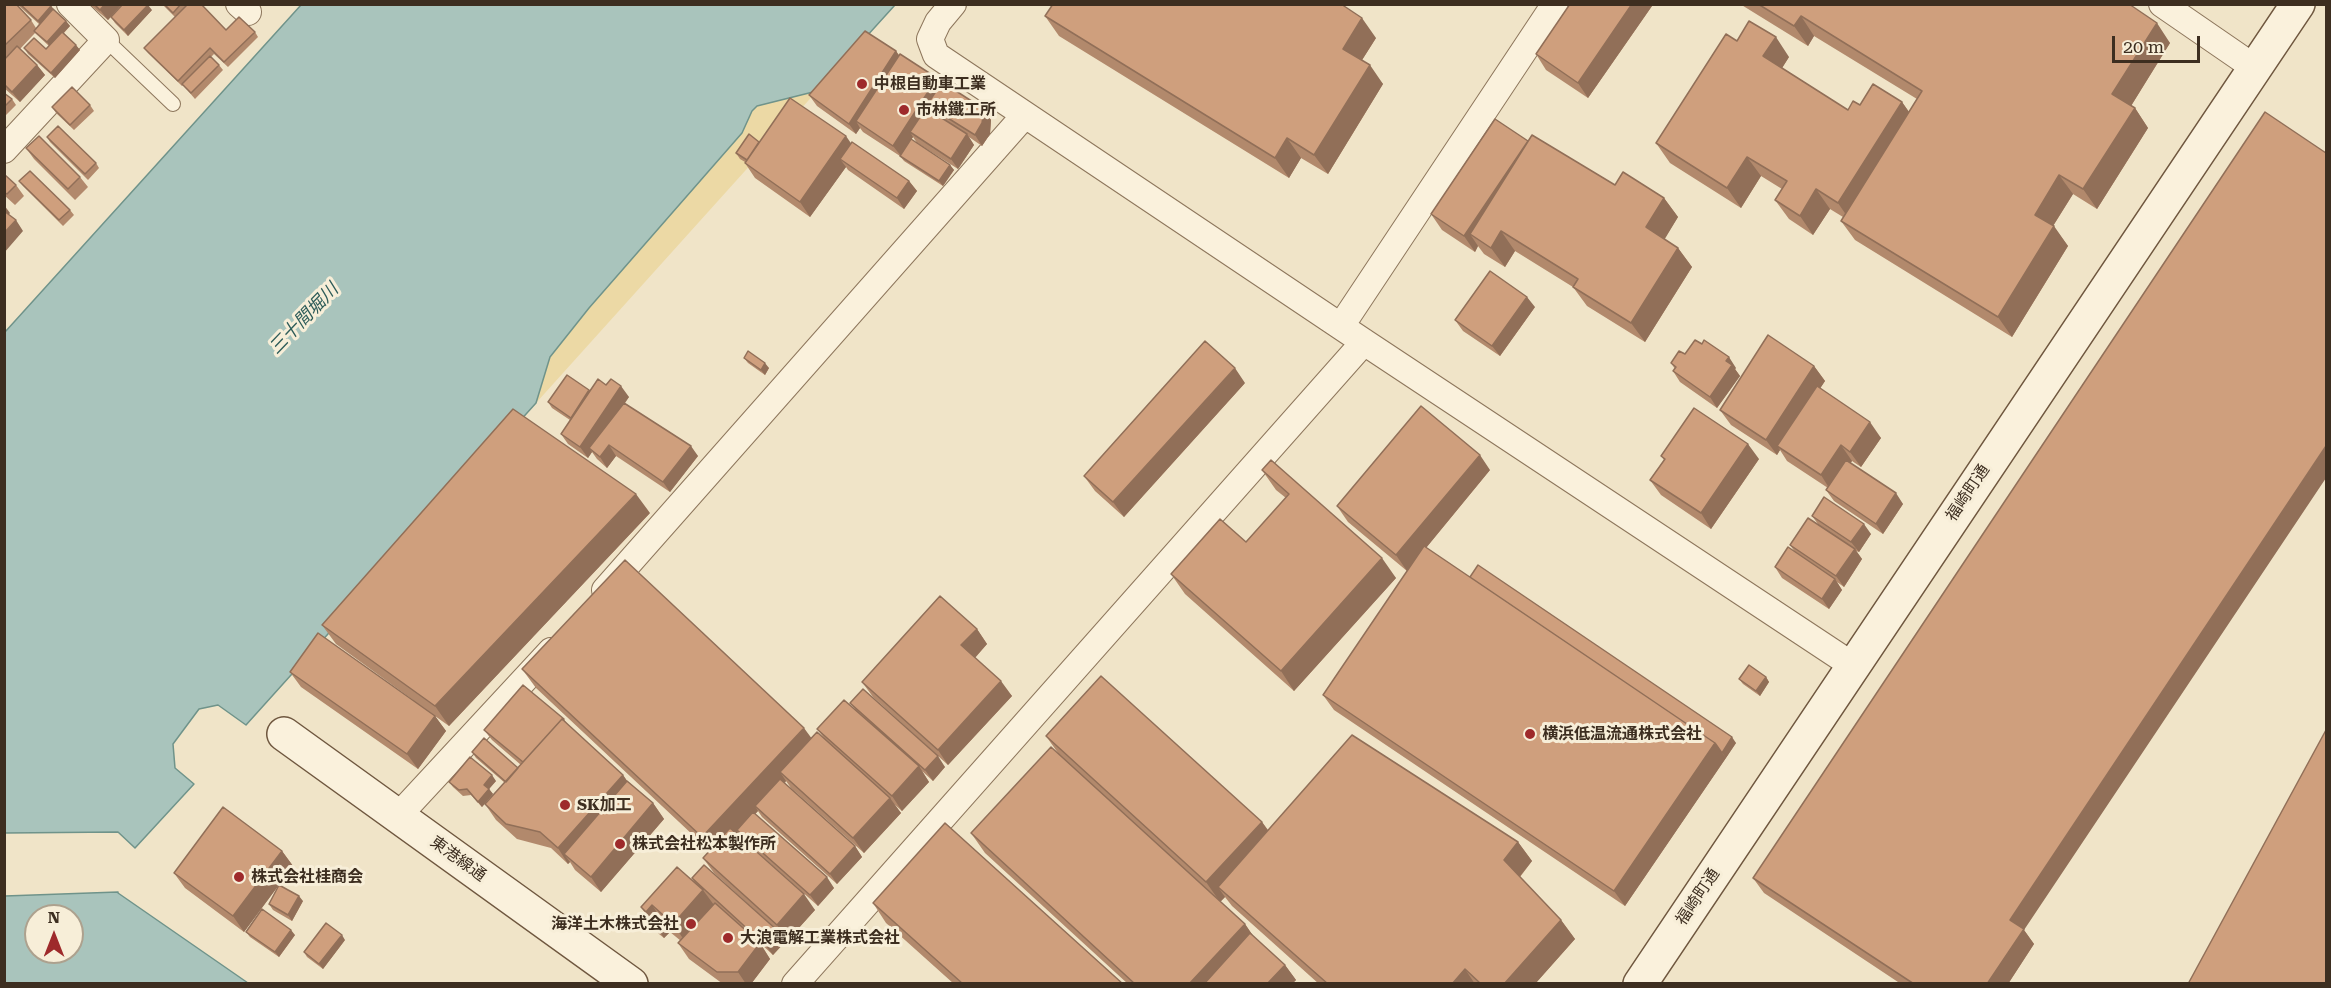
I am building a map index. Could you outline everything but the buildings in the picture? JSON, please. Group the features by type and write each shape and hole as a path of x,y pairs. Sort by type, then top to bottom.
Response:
{"street":[{"path":"4,150 106,39 70,4"},
{"path":"953,4 938,22 930,39 936,55 1024,116 1852,665"},
{"path":"1341,326 1555,4"},
{"path":"2162,4 2255,68"},
{"name":"福崎町通","path":"1640,984 1852,665 2298,4"},
{"path":"591,606 1024,116"},
{"path":"795,984 1364,342"},
{"path":"398,816 567,633"},
{"name":"東港線通","path":"284,734 632,984"}],"lane":[{"path":"106,39 173,104"}],"sand":[{"path":"817,91 536,403 550,357 589,308 742,133 752,111 757,106"}],"water":[{"name":"三十間堀川","path":"301,5 895,5 817,91 757,106 752,111 742,133 589,308 550,357 536,403 246,725 218,705 199,709 173,744 175,768 194,784 135,848 118,832 5,833 5,332"},
{"path":"118,892 248,983 5,983 5,896"}],"place":[{"name":"中根自動車工業","path":"862,84"},
{"name":"市林鐵工所","path":"904,110"},
{"name":"横浜低温流通株式会社","path":"1530,734"},
{"name":"SK加工","path":"565,805"},
{"name":"株式会社松本製作所","path":"620,844"},
{"name":"株式会社桂商会","path":"239,877"},
{"name":"海洋土木株式会社","path":"691,924"},
{"name":"大浪電解工業株式会社","path":"728,938"}]}
